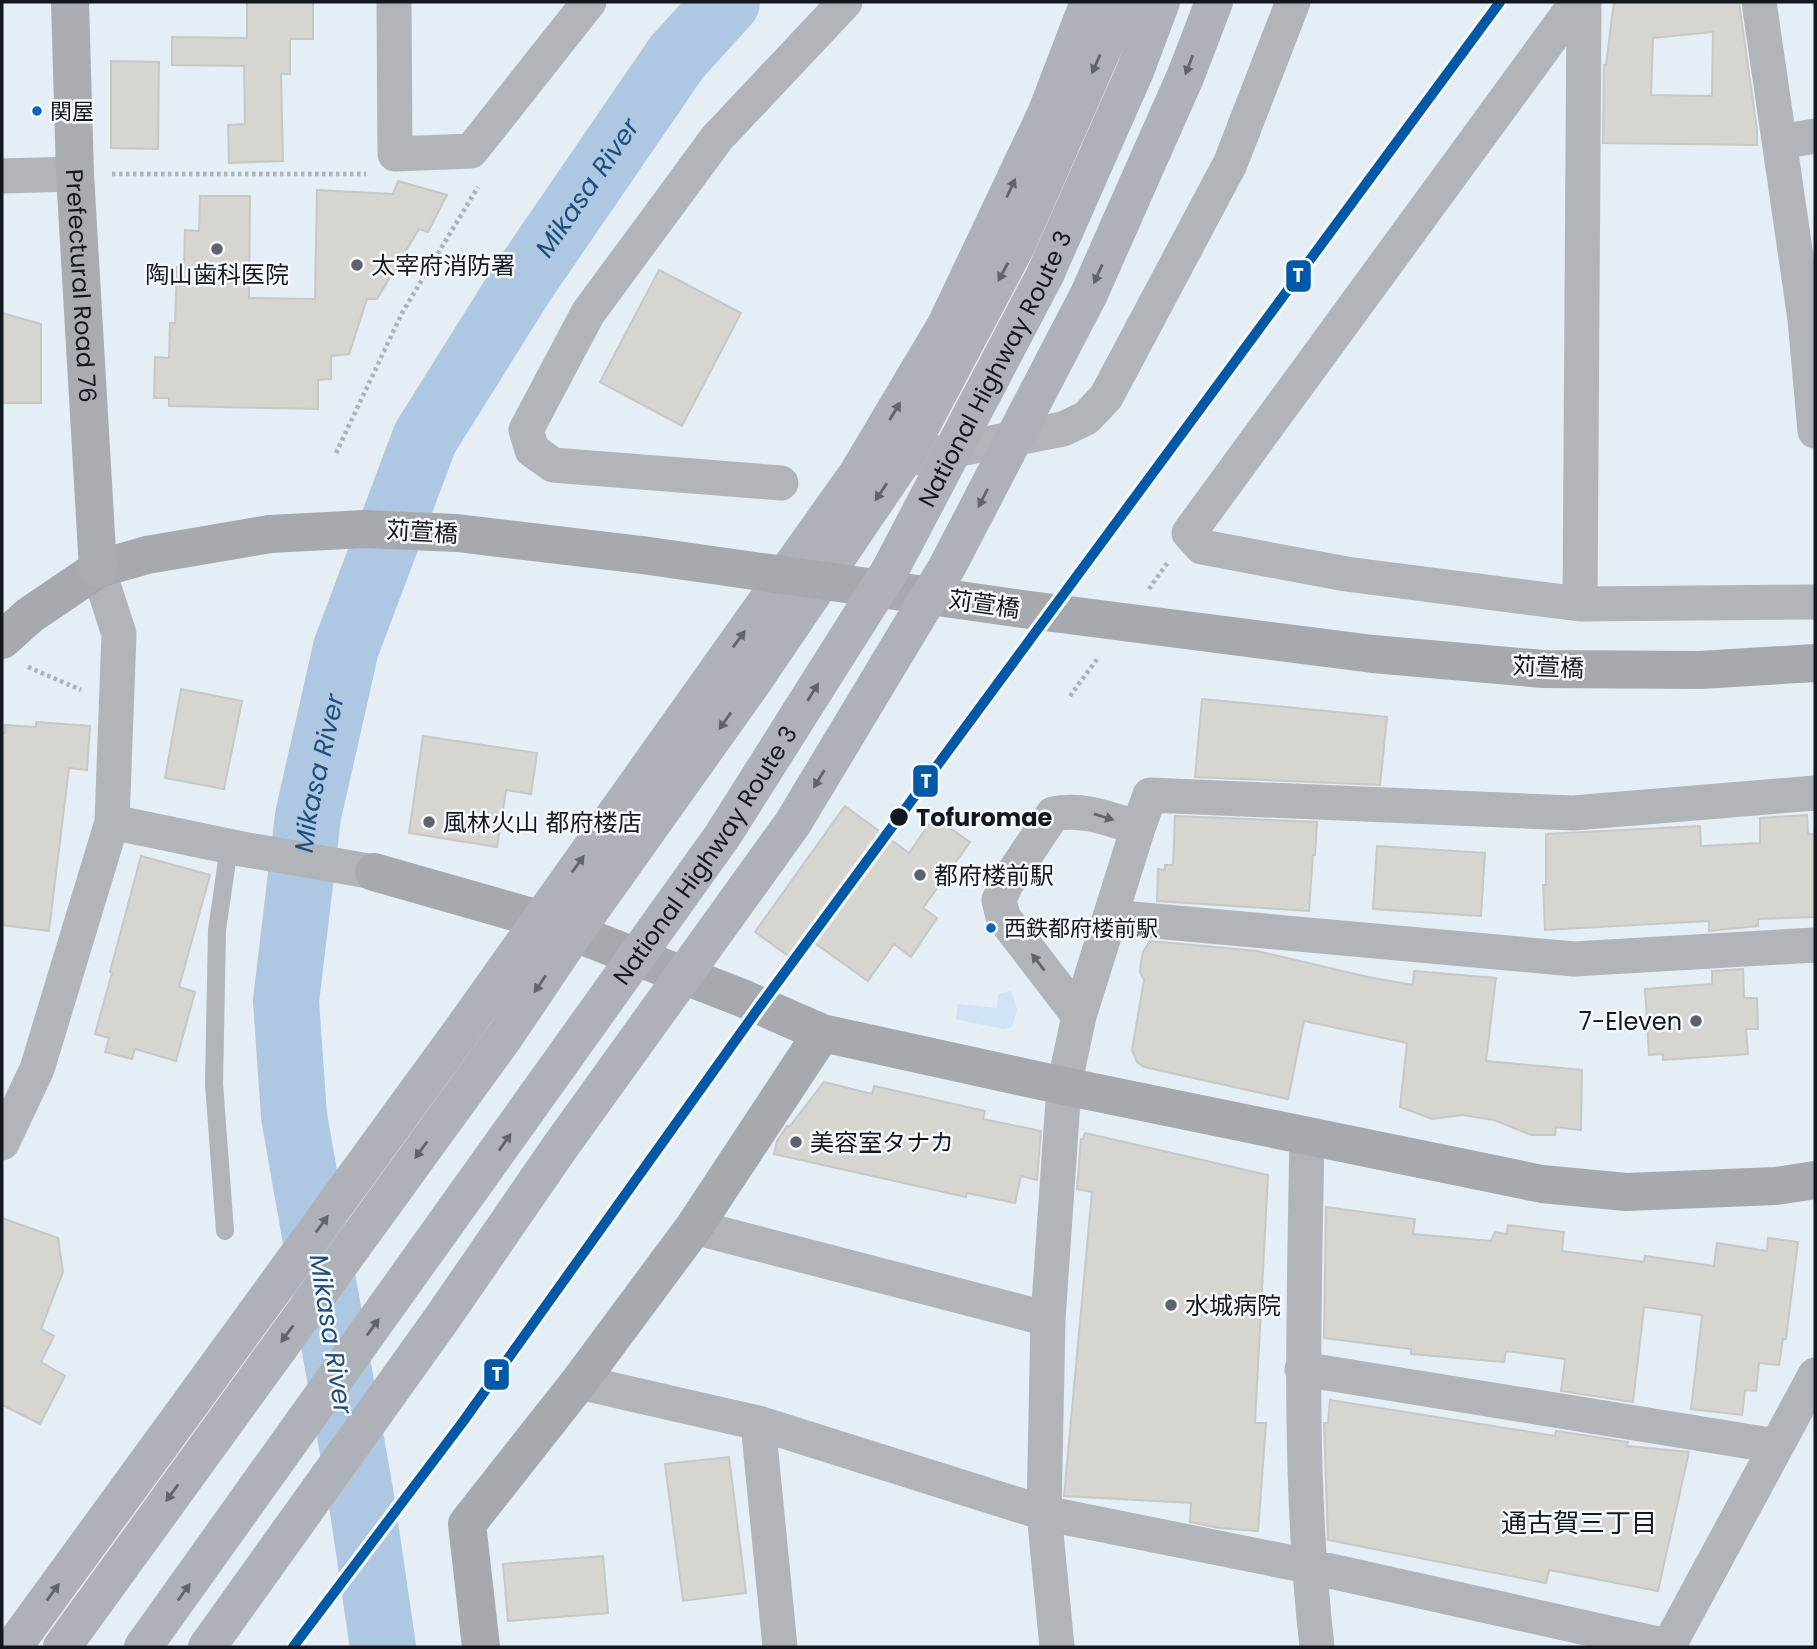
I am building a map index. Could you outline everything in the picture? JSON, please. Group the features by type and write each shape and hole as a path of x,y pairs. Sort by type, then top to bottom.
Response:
{"highway":[{"path":"61,1647 196,1428 468,1022 859,473 946,325 1046,114 1089,2"},
{"path":"13,1647 196,1428 505,1036 575,932 752,683 903,460 1016,246 1123,2"},
{"name":"National Highway Route 3","path":"143,1647 723,835 889,572 1045,275 1135,71 1161,2"},
{"name":"National Highway Route 3","path":"207,1647 443,1317 560,1147 793,823 947,567 1089,294 1186,75 1214,2"}],"main road":[{"name":"Prefectural Road 76","path":"70,2 75,174 98,569"}],"street":[{"path":"394,2 395,154 471,150 589,2"},
{"path":"781,483 553,465 533,450 526,430 588,313 709,149 826,19 845,2"},
{"path":"903,460 1063,429 1086,418 1106,397 1230,164 1293,2"},
{"path":"1577,2 1189,533 1202,547 1346,575 1580,604 1815,602"},
{"path":"1580,604 1584,2"},
{"path":"1759,2 1805,319 1815,431"},
{"path":"1781,142 1815,136"},
{"path":"2,176 75,174"},
{"name":"苅萱橋","path":"2,640 30,615 98,569 148,555 270,534 365,529 457,533 642,555 1022,609 1373,654 1543,669 1700,670 1815,663"},
{"path":"2,1143 37,1069 112,822 119,634 98,569"},
{"path":"1057,1647 1044,1513 1048,1319 1064,1086 1079,1016 1150,794 1573,813 1815,793"},
{"path":"1079,1016 1003,917 999,900 1006,884 1054,814 1084,811 1138,828"},
{"path":"112,822 235,848 373,872 539,919 822,1033 1064,1086 1542,1184 1626,1192 1776,1186 1815,1180"},
{"path":"1110,917 1574,959 1815,945"},
{"path":"481,1647 467,1524 579,1382 694,1227 822,1033"},
{"path":"1307,1137 1303,1369 1308,1566 1317,1647"},
{"path":"694,1227 1048,1319"},
{"path":"1303,1369 1776,1446"},
{"path":"579,1382 758,1423 1044,1513 1308,1566 1670,1647 1815,1375"},
{"path":"758,1423 780,1647"}],"lane":[{"path":"225,1231 214,1084 217,930 235,848"}],"path":[{"path":"75,174 376,174"},
{"path":"336,453 402,313 480,184"},
{"path":"47,675 83,691"}],"shaded area":[{"path":"1011,991 1017,1010 1012,1027 1003,1029 956,1019 958,1004 997,1008 998,994"}],"building":[{"path":"247,2 313,2 313,39 290,39 290,74 281,74 283,161 229,163 228,125 245,124 244,66 172,65 172,37 247,38"},
{"path":"1614,2 1739,2 1757,145 1603,143 1606,65","holes":["1713,32 1712,96 1651,95 1653,38"]},
{"path":"111,61 159,62 158,149 111,148"},
{"name":"太宰府消防署","path":"398,181 447,195 428,232 419,229 377,299 367,299 349,354 331,356 331,379 318,380 318,409 169,406 169,398 154,398 155,357 169,358 170,323 175,323 177,267 184,267 185,230 199,231 200,196 250,196 249,298 315,299 317,190 393,194"},
{"path":"659,270 741,313 682,426 600,382"},
{"path":"2,313 41,324 41,403 2,403"},
{"path":"181,689 242,701 224,789 165,778"},
{"path":"1202,699 1387,717 1380,785 1195,777"},
{"path":"36,722 90,726 87,770 69,768 49,931 2,925 2,733 5,733 5,725 36,727"},
{"path":"423,736 537,753 531,794 506,790 497,847 409,833"},
{"path":"845,806 909,853 934,817 970,842 923,908 937,918 911,957 894,944 868,981 806,937 791,958 755,932"},
{"path":"1807,815 1808,834 1815,834 1815,917 1758,919 1758,926 1709,931 1709,921 1545,930 1543,885 1546,885 1546,834 1700,826 1701,846 1760,843 1760,818"},
{"path":"1175,816 1317,822 1309,911 1157,901 1158,869 1165,870 1165,865 1173,865"},
{"path":"1377,846 1485,853 1481,916 1373,909"},
{"path":"141,856 210,875 179,987 195,992 176,1061 135,1049 132,1059 105,1052 109,1038 95,1034"},
{"path":"1150,941 1257,951 1413,985 1414,971 1496,978 1486,1061 1582,1070 1581,1130 1556,1127 1555,1135 1531,1135 1494,1120 1462,1115 1432,1119 1400,1107 1407,1043 1304,1021 1288,1099 1144,1067 1137,1062 1132,1050 1144,980 1140,972 1141,962 1143,952"},
{"name":"7-Eleven","path":"1743,969 1744,998 1757,998 1758,1029 1746,1029 1748,1054 1663,1060 1663,1054 1649,1055 1645,989 1712,984 1712,971"},
{"path":"824,1082 872,1094 874,1086 985,1111 983,1119 1041,1131 1037,1180 1021,1176 1015,1203 967,1193 966,1197 774,1154 777,1141 787,1126 790,1126"},
{"name":"水城病院","path":"1085,1133 1268,1175 1255,1423 1266,1423 1258,1531 1219,1528 1190,1522 1191,1503 1064,1496 1092,1192 1077,1189 1081,1139"},
{"path":"1326,1207 1415,1219 1413,1234 1491,1241 1495,1232 1507,1234 1508,1225 1564,1232 1562,1251 1644,1262 1645,1256 1714,1266 1717,1243 1767,1251 1768,1238 1798,1242 1786,1339 1783,1339 1779,1365 1759,1363 1756,1391 1745,1390 1742,1415 1691,1409 1702,1315 1644,1307 1633,1402 1561,1391 1565,1359 1506,1351 1504,1362 1411,1354 1411,1349 1324,1338"},
{"path":"2,1218 58,1238 63,1272 41,1329 54,1336 41,1362 65,1376 40,1424 2,1405"},
{"path":"1330,1400 1555,1436 1556,1431 1628,1442 1627,1446 1689,1452 1658,1591 1549,1570 1546,1583 1328,1540 1324,1423 1328,1423"},
{"path":"729,1457 746,1593 683,1601 665,1464"},
{"path":"603,1556 608,1613 508,1621 503,1564"}],"waterway":[{"name":"Mikasa River","path":"383,1647 361,1497 294,1116 286,1001 308,816 346,648 425,438 522,283 677,57 727,2"}],"transit line":[{"name":"T","path":"293,1647 462,1423 760,1006 1500,2"}],"place":[{"name":"関屋","path":"37,111"},
{"name":"陶山歯科医院","path":"217,249"},
{"name":"太宰府消防署","path":"357,265"},
{"name":"Tofuromae","path":"899,817"},
{"name":"風林火山 都府楼店","path":"429,822"},
{"name":"都府楼前駅","path":"920,875"},
{"name":"西鉄都府楼前駅","path":"991,928"},
{"name":"7-Eleven","path":"1696,1021"},
{"name":"美容室タナカ","path":"796,1142"},
{"name":"水城病院","path":"1171,1305"}],"district":[{"name":"通古賀三丁目","path":"1579,1523"}]}
